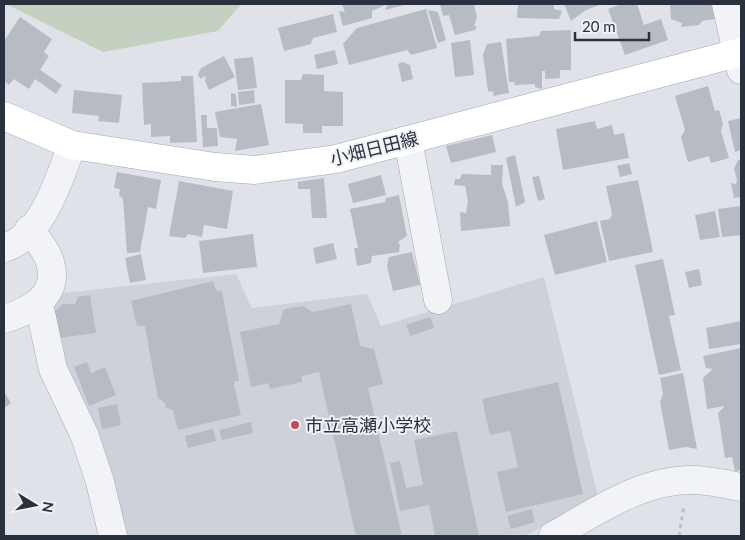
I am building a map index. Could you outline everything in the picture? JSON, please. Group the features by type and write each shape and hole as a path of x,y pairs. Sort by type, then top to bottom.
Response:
{"main road":[{"name":"小畑日田線","path":"4,116 72,145 215,167 255,170 336,159 740,59"}],"street":[{"path":"726,4 740,59"},
{"path":"408,140 438,300"},
{"path":"4,248 15,244 47,208 72,145"},
{"path":"4,319 39,304 51,285 50,262 29,229"},
{"path":"39,304 53,369 84,434 100,482 113,536"},
{"path":"553,536 608,505 654,485 692,480 741,486"}],"shaded area":[{"path":"236,274 252,308 367,294 381,326 544,277 598,496 525,536 123,536 60,362 52,302 63,293"}],"green space":[{"path":"6,4 241,4 218,31 103,52"}],"building":[{"path":"342,4 388,4 372,11 372,18 343,26 339,11 345,12"},
{"path":"388,4 408,4 385,10"},
{"path":"440,4 474,4 477,18 474,25 477,27 475,30 455,35 449,15 443,16"},
{"path":"518,4 554,4 554,9 562,11 559,19 517,18"},
{"path":"564,4 602,4 586,10 571,21"},
{"path":"622,4 637,4 644,25 661,19 668,40 625,55 608,9"},
{"path":"670,4 714,4 715,19 702,21 699,25 681,27 682,23 671,19"},
{"path":"426,9 437,48 411,55 407,50 349,65 343,44 357,28"},
{"path":"428,10 438,12 446,40 438,43"},
{"path":"333,14 337,32 313,38 311,44 284,51 278,28"},
{"path":"20,17 52,39 44,52 49,56 40,70 62,85 56,94 35,79 29,89 14,79 9,85 4,81 4,41"},
{"path":"571,30 571,70 560,70 560,78 545,79 545,71 542,71 542,89 535,87 535,84 514,85 515,82 509,82 506,39 539,36 541,31"},
{"path":"470,40 474,75 455,77 451,43"},
{"path":"501,42 509,93 493,96 494,92 488,91 483,55 487,44"},
{"path":"335,50 338,64 317,69 314,55"},
{"path":"224,56 235,77 209,90 205,81 206,76 200,79 198,74 201,68"},
{"path":"253,57 257,88 238,90 234,59"},
{"path":"402,62 410,65 413,79 402,82 398,64"},
{"path":"303,74 324,75 324,91 343,92 343,126 322,126 322,133 303,133 303,124 285,123 285,80 301,80"},
{"path":"181,76 193,76 197,142 170,143 170,136 151,137 151,124 144,125 142,83 181,81"},
{"path":"708,86 715,111 719,110 723,124 721,131 729,158 711,163 709,156 688,162 681,137 685,130 675,96"},
{"path":"74,90 122,95 119,123 98,121 99,116 72,113"},
{"path":"254,90 255,103 239,105 238,92"},
{"path":"231,93 236,94 237,107 231,106"},
{"path":"261,104 269,145 235,151 237,139 220,137 215,112"},
{"path":"201,115 207,115 207,128 217,128 218,146 203,147"},
{"path":"741,118 741,150 735,152 728,121"},
{"path":"595,121 597,129 612,125 614,135 624,133 629,158 563,170 556,129"},
{"path":"492,135 496,152 451,163 446,146"},
{"path":"515,155 525,202 516,207 506,158"},
{"path":"741,159 741,197 734,198 731,183 736,184 737,179 734,169 738,160"},
{"path":"629,163 632,174 620,177 617,166"},
{"path":"491,165 503,165 502,184 508,202 510,226 461,231 460,212 466,213 468,201 465,186 454,185 455,179 460,179 462,174 491,175"},
{"path":"117,172 161,180 156,209 148,207 140,252 127,253 123,199 119,195 120,189 114,188"},
{"path":"381,175 386,195 353,203 348,184"},
{"path":"539,176 545,199 538,201 532,177"},
{"path":"324,178 327,218 312,218 310,189 298,189 298,182"},
{"path":"638,180 653,252 609,261 600,221 610,219 612,214 606,186"},
{"path":"179,181 233,191 227,229 204,225 202,237 188,234 185,238 169,236"},
{"path":"399,195 407,236 398,242 400,245 399,252 372,256 371,263 357,266 354,248 358,248 350,209 385,202 386,198"},
{"path":"741,206 741,235 722,237 718,209"},
{"path":"715,211 720,237 700,240 695,215"},
{"path":"597,221 607,262 555,275 544,235"},
{"path":"253,234 257,267 203,273 199,241"},
{"path":"333,243 337,259 316,264 313,248"},
{"path":"412,252 420,285 393,291 387,266 389,257"},
{"path":"141,254 146,280 130,283 125,258"},
{"path":"663,259 675,315 669,316 681,370 659,375 635,265"},
{"path":"699,269 702,285 689,288 685,272"},
{"path":"213,281 216,290 222,292 239,381 235,381 234,385 241,415 178,430 173,410 166,408 165,403 158,398 145,326 137,326 131,301"},
{"path":"90,295 96,333 59,338 55,310 62,304 75,304 78,297"},
{"path":"351,304 360,346 374,349 383,384 368,388 402,536 356,536 319,372 302,376 302,382 270,389 268,383 251,387 240,332 279,324 284,309 303,306 313,312"},
{"path":"430,317 434,328 410,336 406,325"},
{"path":"741,321 741,344 709,349 706,328"},
{"path":"741,348 741,470 735,471 732,457 725,458 718,413 725,406 707,409 703,378 713,369 706,368 703,356"},
{"path":"87,362 91,373 105,367 116,395 89,406 74,367"},
{"path":"683,373 697,449 686,447 669,450 660,402 663,394 660,378"},
{"path":"558,382 583,494 506,512 497,472 518,467 510,431 490,435 482,399"},
{"path":"4,392 11,403 4,408"},
{"path":"117,404 121,425 102,429 98,408"},
{"path":"251,422 253,433 222,440 219,430"},
{"path":"213,429 216,441 188,448 185,436"},
{"path":"457,431 479,536 435,536 429,505 400,511 390,463 400,461 406,488 423,485 414,440"},
{"path":"532,509 535,522 511,529 507,516"}],"place":[{"name":"市立高瀬小学校","path":"295,425"}]}
